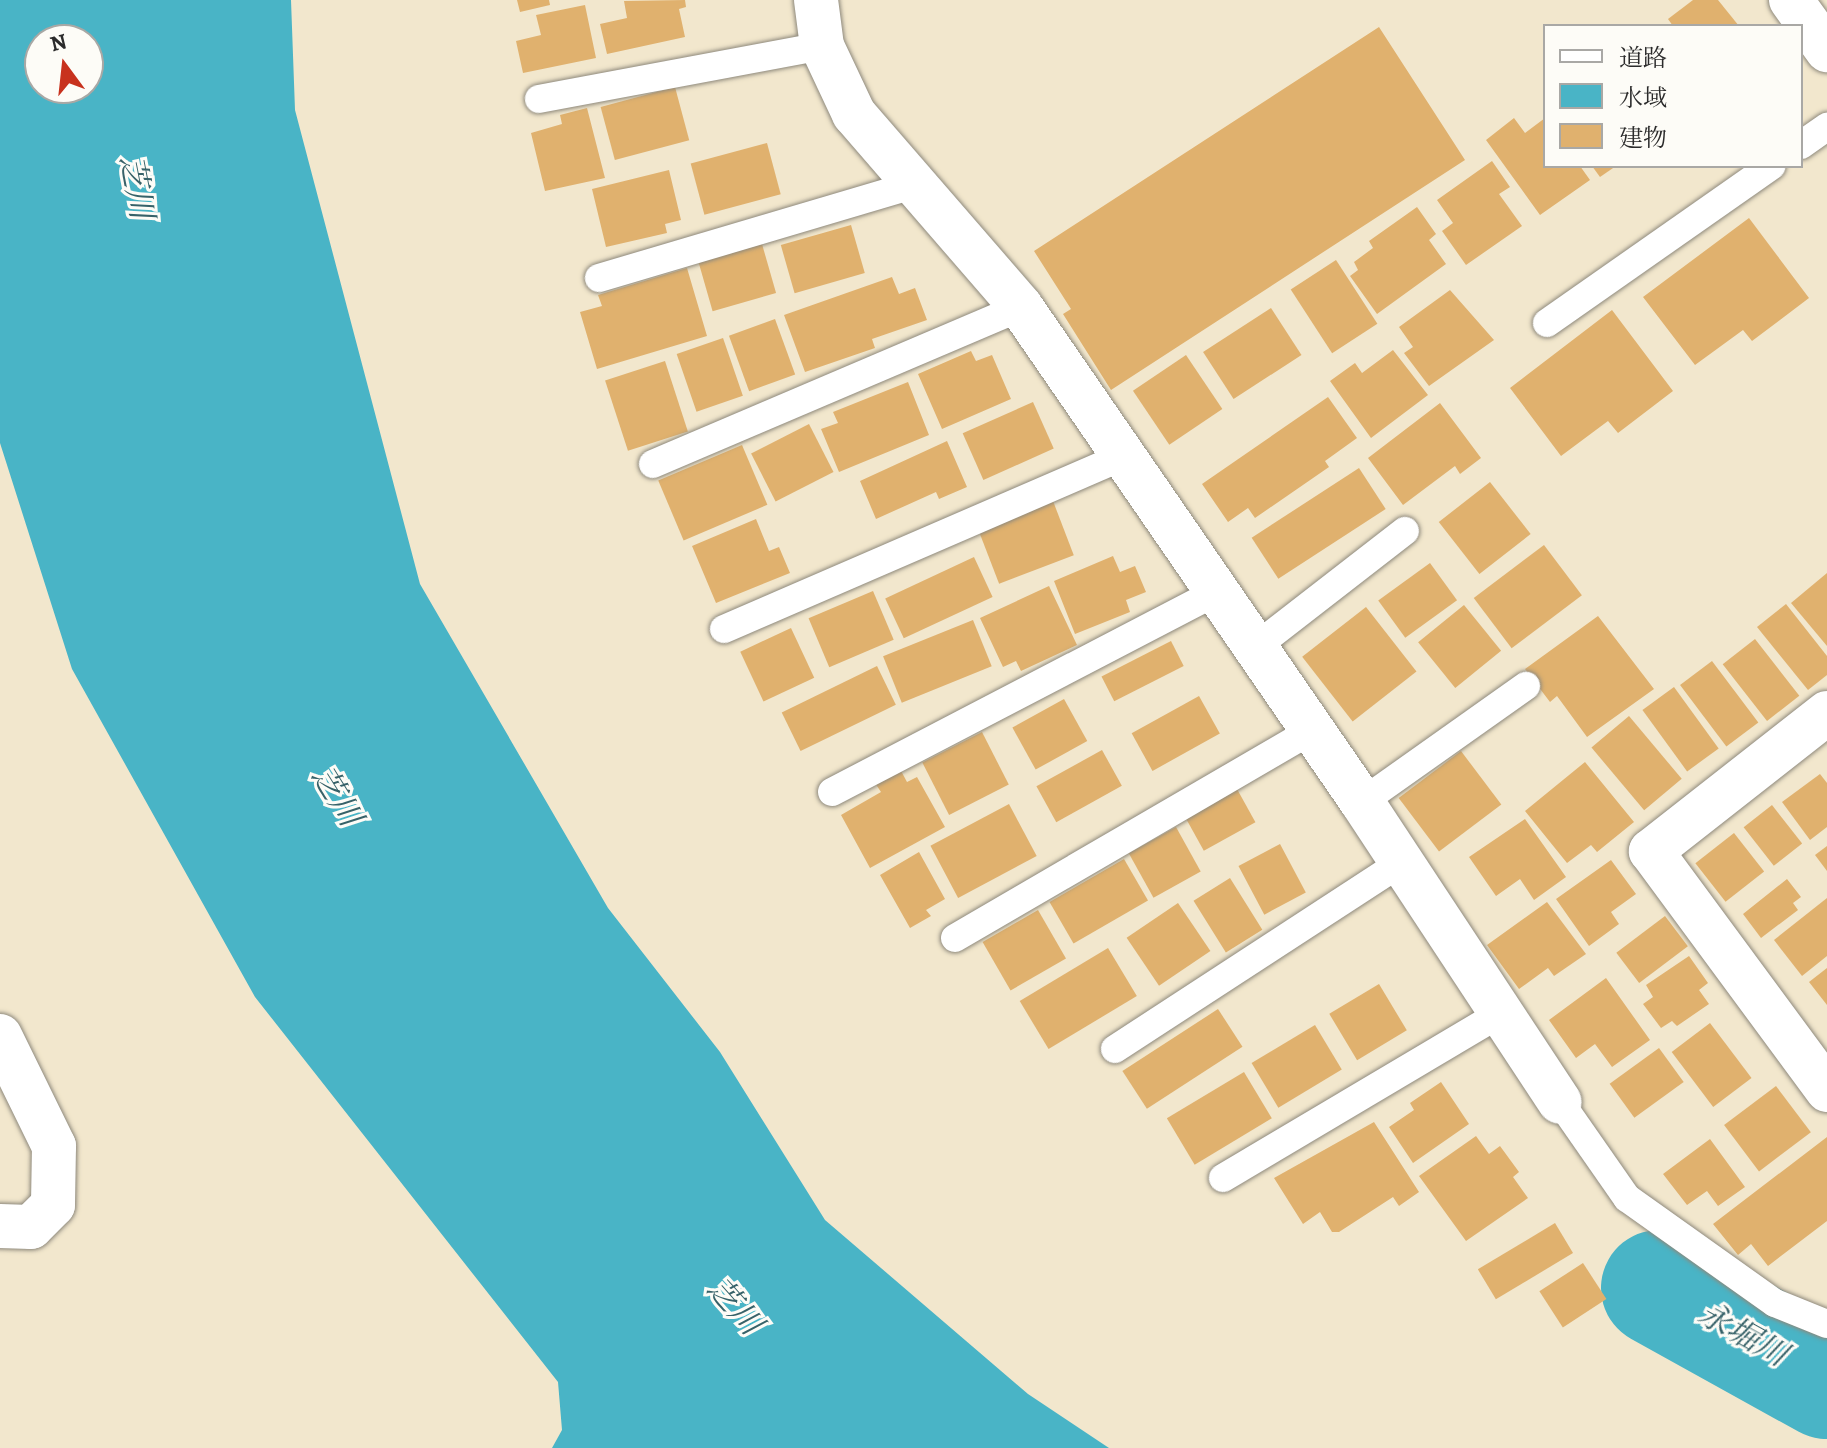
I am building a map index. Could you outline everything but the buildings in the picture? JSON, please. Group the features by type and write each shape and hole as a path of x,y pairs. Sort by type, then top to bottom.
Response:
{"street":[{"path":"816,0 822,46 854,114 1021,307 1362,802 1560,1102"},
{"path":"1823,726 1651,851 1827,1090"},
{"path":"0,1036 54,1146 53,1205 31,1227 0,1226"}],"lane":[{"path":"539,99 822,46"},
{"path":"1803,144 1827,127"},
{"path":"1547,323 1768,168"},
{"path":"599,278 913,185"},
{"path":"653,464 1021,307"},
{"path":"724,629 1124,456"},
{"path":"1254,648 1405,531"},
{"path":"832,792 1216,592"},
{"path":"1362,802 1526,686"},
{"path":"955,938 1311,731"},
{"path":"1115,1049 1400,863"},
{"path":"1223,1178 1503,1012"},
{"path":"1560,1102 1627,1198 1775,1303 1827,1324"}],"water":[{"name":"芝川","path":"0,0 291,0 295,110 420,584 608,908 720,1052 825,1220 1028,1394 1109,1448 552,1448 562,1430 558,1382 255,997 72,669 0,443"}],"waterway":[{"name":"永堀川","path":"1659,1288 1827,1381"}]}
